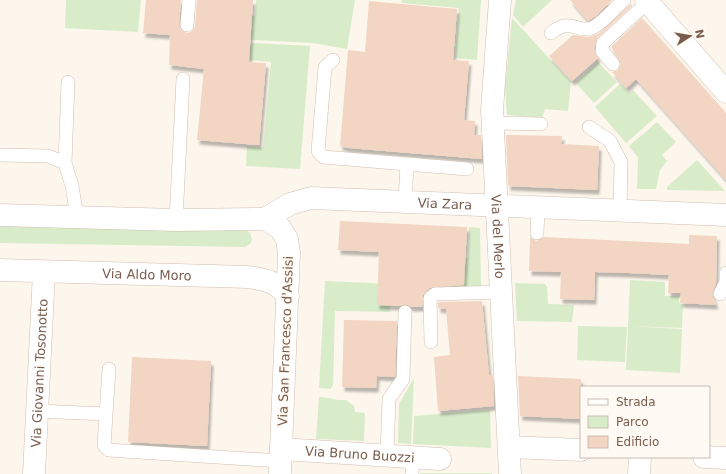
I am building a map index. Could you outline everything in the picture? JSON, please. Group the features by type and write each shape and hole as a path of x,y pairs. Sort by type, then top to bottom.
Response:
{"street":[{"name":"Via del Merlo","path":"500,0 494,66 493,123 510,474"},
{"path":"647,1 726,92"},
{"name":"Via Zara","path":"264,220 290,204 312,198 726,215"},
{"path":"0,215 176,220 264,220"},
{"name":"Via San Francesco d'Assisi","path":"264,220 280,228 287,239 289,253 280,461"},
{"name":"Via Aldo Moro","path":"0,270 248,277 267,280 278,285 288,296"},
{"name":"Via Giovanni Tosonotto","path":"34,474 44,272"},
{"path":"509,447 580,450"},
{"name":"Via Bruno Buozzi","path":"280,461 387,456 412,466 440,459"},
{"path":"710,457 726,458"},
{"path":"639,474 640,458"}],"lane":[{"path":"187,24 189,0"},
{"path":"551,33 558,27 570,25 584,29 594,27 624,0"},
{"path":"613,64 602,51 603,43 647,1"},
{"path":"333,60 324,67 318,151 323,157 467,169"},
{"path":"176,220 183,79"},
{"path":"68,82 65,163 72,186 78,217"},
{"path":"493,123 541,124"},
{"path":"590,128 610,141 621,162 620,211"},
{"path":"0,155 48,156 65,163"},
{"path":"405,202 407,164"},
{"path":"537,233 538,208"},
{"path":"720,294 726,282 726,272"},
{"path":"431,342 430,298 435,294 501,292"},
{"path":"387,456 389,399 403,379 406,312"},
{"path":"109,369 104,445 108,450 280,461"},
{"path":"37,411 106,414"}],"green space":[{"path":"66,0 141,0 138,32 65,28"},
{"path":"256,0 355,0 347,49 312,43 200,37 201,13 255,16"},
{"path":"402,0 481,0 477,60 455,58 459,8 401,3"},
{"path":"516,0 552,0 523,27 513,15"},
{"path":"512,18 571,82 568,111 545,109 542,118 507,115 505,88"},
{"path":"196,40 310,46 300,169 246,166 247,146 263,148 271,62 194,55"},
{"path":"598,62 617,82 594,103 576,83"},
{"path":"620,84 629,93 633,90 657,116 626,143 595,107"},
{"path":"657,122 676,142 662,155 667,161 660,170 656,189 637,189 638,158 629,146"},
{"path":"697,160 725,191 667,190 667,187"},
{"path":"0,226 246,230 250,233 252,239 250,244 245,247 0,243"},
{"path":"469,227 480,228 481,286 424,285 449,258 468,258"},
{"path":"630,280 665,282 665,296 679,296 679,303 683,304 682,328 628,326"},
{"path":"325,281 392,284 390,312 335,311 333,385 330,389 319,388"},
{"path":"515,283 545,284 547,287 548,304 574,305 572,322 517,321"},
{"path":"578,326 627,327 625,362 577,360"},
{"path":"628,326 682,329 680,373 626,370"},
{"path":"414,378 411,444 398,443 399,404"},
{"path":"319,397 346,400 354,406 355,412 365,413 364,441 316,439"},
{"path":"490,410 491,448 413,444 414,416"},
{"path":"492,473 492,474 420,474"}],"building":[{"path":"146,0 181,0 179,25 182,31 187,33 191,32 195,26 197,0 253,0 249,62 266,63 259,145 197,140 204,69 169,65 170,35 143,33"},
{"path":"570,0 612,0 596,16 588,21"},
{"path":"369,1 457,9 453,60 469,61 464,120 475,121 474,135 481,135 482,159 340,146 348,50 365,52"},
{"path":"631,4 632,6 597,38 594,50 598,58 572,81 549,56 573,35 588,37 598,34"},
{"path":"642,18 726,113 726,180 636,79 626,88 612,72 618,70 621,63 611,47"},
{"path":"506,135 562,136 561,144 599,146 597,190 508,186"},
{"path":"340,221 467,227 464,285 430,288 423,295 422,307 411,307 406,304 400,306 377,305 379,252 338,250"},
{"path":"689,235 717,236 716,284 712,294 716,305 680,303 681,293 668,293 669,275 629,273 595,272 594,300 560,299 561,272 529,271 530,237 536,241 544,237 689,244"},
{"path":"482,301 489,375 493,375 494,406 438,411 434,357 450,355 446,309 438,308 438,302"},
{"path":"344,320 397,321 395,377 377,376 376,388 342,387"},
{"path":"132,357 211,361 207,446 128,442"},
{"path":"518,376 581,379 580,419 520,416"}]}
